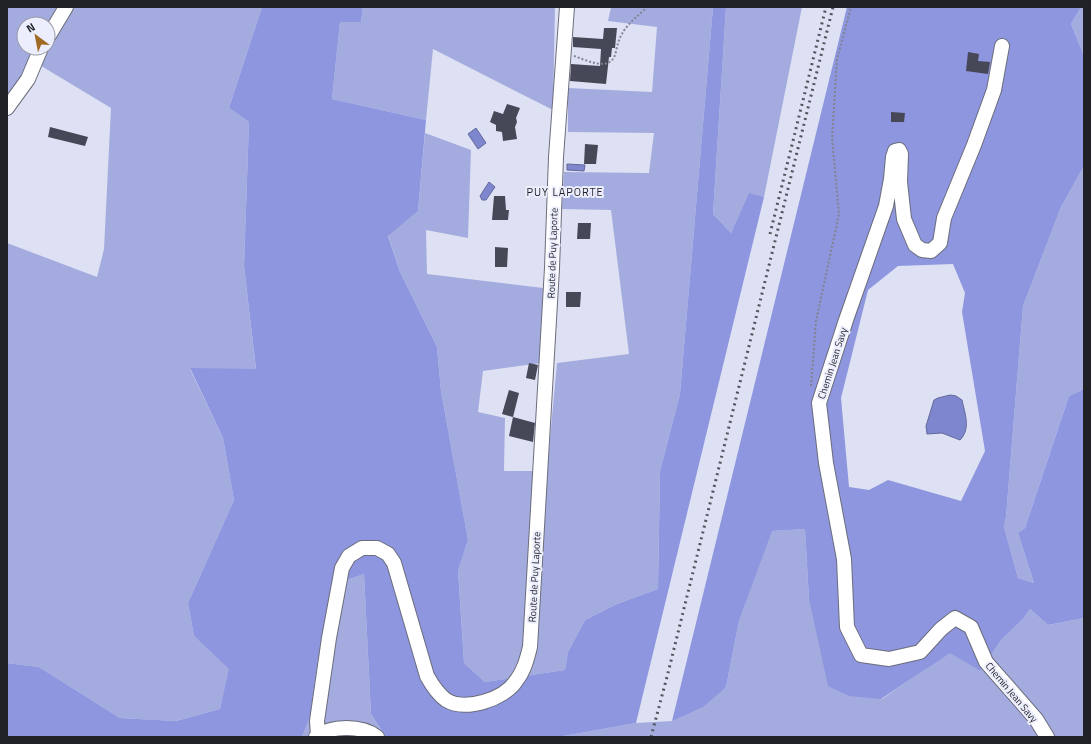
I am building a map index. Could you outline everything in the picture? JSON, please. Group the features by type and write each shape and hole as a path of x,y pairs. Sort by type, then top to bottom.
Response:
{"street":[{"path":"56,24 66,7"},
{"name":"Route de Puy Laporte","path":"317,736 317,721 328,646 342,568 349,556 362,548 377,548 388,554 394,563 427,676 435,688 448,701 457,704 468,704 479,703 498,697 508,691 524,669 530,647 552,268 556,158 567,7"},
{"name":"Chemin Jean Savy","path":"1002,46 994,90 974,145 944,218 940,243 931,251 922,250 916,245 904,218 900,182 901,154 899,150 896,151 893,157 892,178 886,206 819,403 826,463 844,559 846,627 861,655 889,659 920,652 941,629 955,618 971,627 986,662 1036,719 1047,737"},
{"path":"7,108 28,79 38,56"},
{"path":"317,736 335,729 354,728 371,733 377,737"}],"path":[{"path":"563,53 602,64 610,63 614,57 625,29 647,7"},
{"path":"811,388 816,321 839,214 832,138 837,59 851,7"}],"shaded area":[{"path":"7,7 262,7 229,108 249,122 244,266 256,370 190,369 223,438 234,500 188,603 194,636 230,669 220,709 176,721 120,718 39,667 7,663 7,243 97,277 104,249 111,108 33,61 7,98"},
{"path":"262,7 363,7 361,22 340,22 332,99 426,120 418,211 388,236 400,272 437,347 441,391 468,540 458,570 464,663 485,682 565,670 568,652 585,620 617,604 658,589 660,471 680,394 713,7 726,7 713,214 731,233 749,193 764,197 636,723 558,737 386,737 371,714 364,574 347,580 338,627 318,658 310,717 302,737 7,737 7,663 39,667 120,718 176,721 220,709 229,669 194,636 188,603 234,500 223,438 190,368 256,369 244,266 249,122 229,108"},
{"path":"363,7 555,7 553,110 433,49 426,120 332,99 340,22 361,22"},
{"path":"611,7 713,7 680,394 660,471 658,589 617,604 585,620 568,652 565,670 485,682 464,663 458,569 468,540 441,391 437,347 400,272 388,235 418,211 425,133 471,150 468,238 426,230 427,274 543,288 541,363 483,371 478,412 505,418 504,471 547,471 557,363 629,354 611,210 562,209 564,172 649,173 654,133 568,132 568,88 652,92 657,27 608,21"},
{"path":"726,7 802,7 764,197 749,194 731,233 713,214"},
{"path":"847,7 1081,7 1071,24 1084,56 1084,166 1061,207 1023,306 1004,527 1018,578 1034,583 1018,533 1025,528 1069,396 1084,389 1084,618 1048,625 1030,609 1023,619 1002,639 980,671 950,653 881,699 849,696 828,686 809,599 805,529 772,531 739,621 726,687 703,707 672,721","holes":["953,264 965,293 962,312 985,451 961,501 888,480 869,490 849,487 841,398 868,290 898,266"]},
{"path":"1081,7 1084,7 1084,56 1071,24"},
{"path":"476,128 486,143 478,149 468,134"},
{"path":"567,164 585,165 584,171 567,170"},
{"path":"1084,166 1084,389 1069,396 1025,528 1018,533 1034,583 1018,578 1004,527 1023,306 1061,207"},
{"path":"489,182 495,187 486,200 482,200 480,196"},
{"path":"950,395 956,396 962,400 966,426 960,440 942,433 927,434 926,426 934,400"},
{"path":"805,529 809,599 882,699 950,652 980,671 1002,639 1023,619 1030,609 1048,625 1084,618 1084,737 558,737 636,723 672,721 726,687 739,621 771,531"},
{"path":"364,574 371,714 386,737 302,737 310,717 318,658 338,627 347,580"}],"building":[{"path":"604,28 617,28 615,48 612,48 611,57 609,57 606,84 570,81 571,64 600,66 601,49 573,47 573,37 603,39"},
{"path":"968,52 979,54 978,61 990,62 988,74 966,71"},
{"path":"507,104 520,108 516,118 517,122 515,127 517,139 503,141 502,132 496,131 496,125 490,122 494,111 503,114"},
{"path":"891,112 905,113 904,122 891,122"},
{"path":"50,127 88,137 85,146 48,137"},
{"path":"585,144 598,145 596,164 584,164"},
{"path":"494,196 505,196 506,210 509,210 508,220 492,220"},
{"path":"578,223 591,223 590,239 577,239"},
{"path":"495,247 508,248 507,267 495,267"},
{"path":"566,292 581,292 580,307 566,307"},
{"path":"529,363 538,365 535,380 526,378"},
{"path":"509,390 519,393 513,417 502,414"},
{"path":"513,417 535,423 533,442 509,436"}],"railway":[{"path":"770,234 826,7"},
{"path":"651,737 833,7"}],"district":[{"name":"PUY LAPORTE","path":"565,192"}]}
